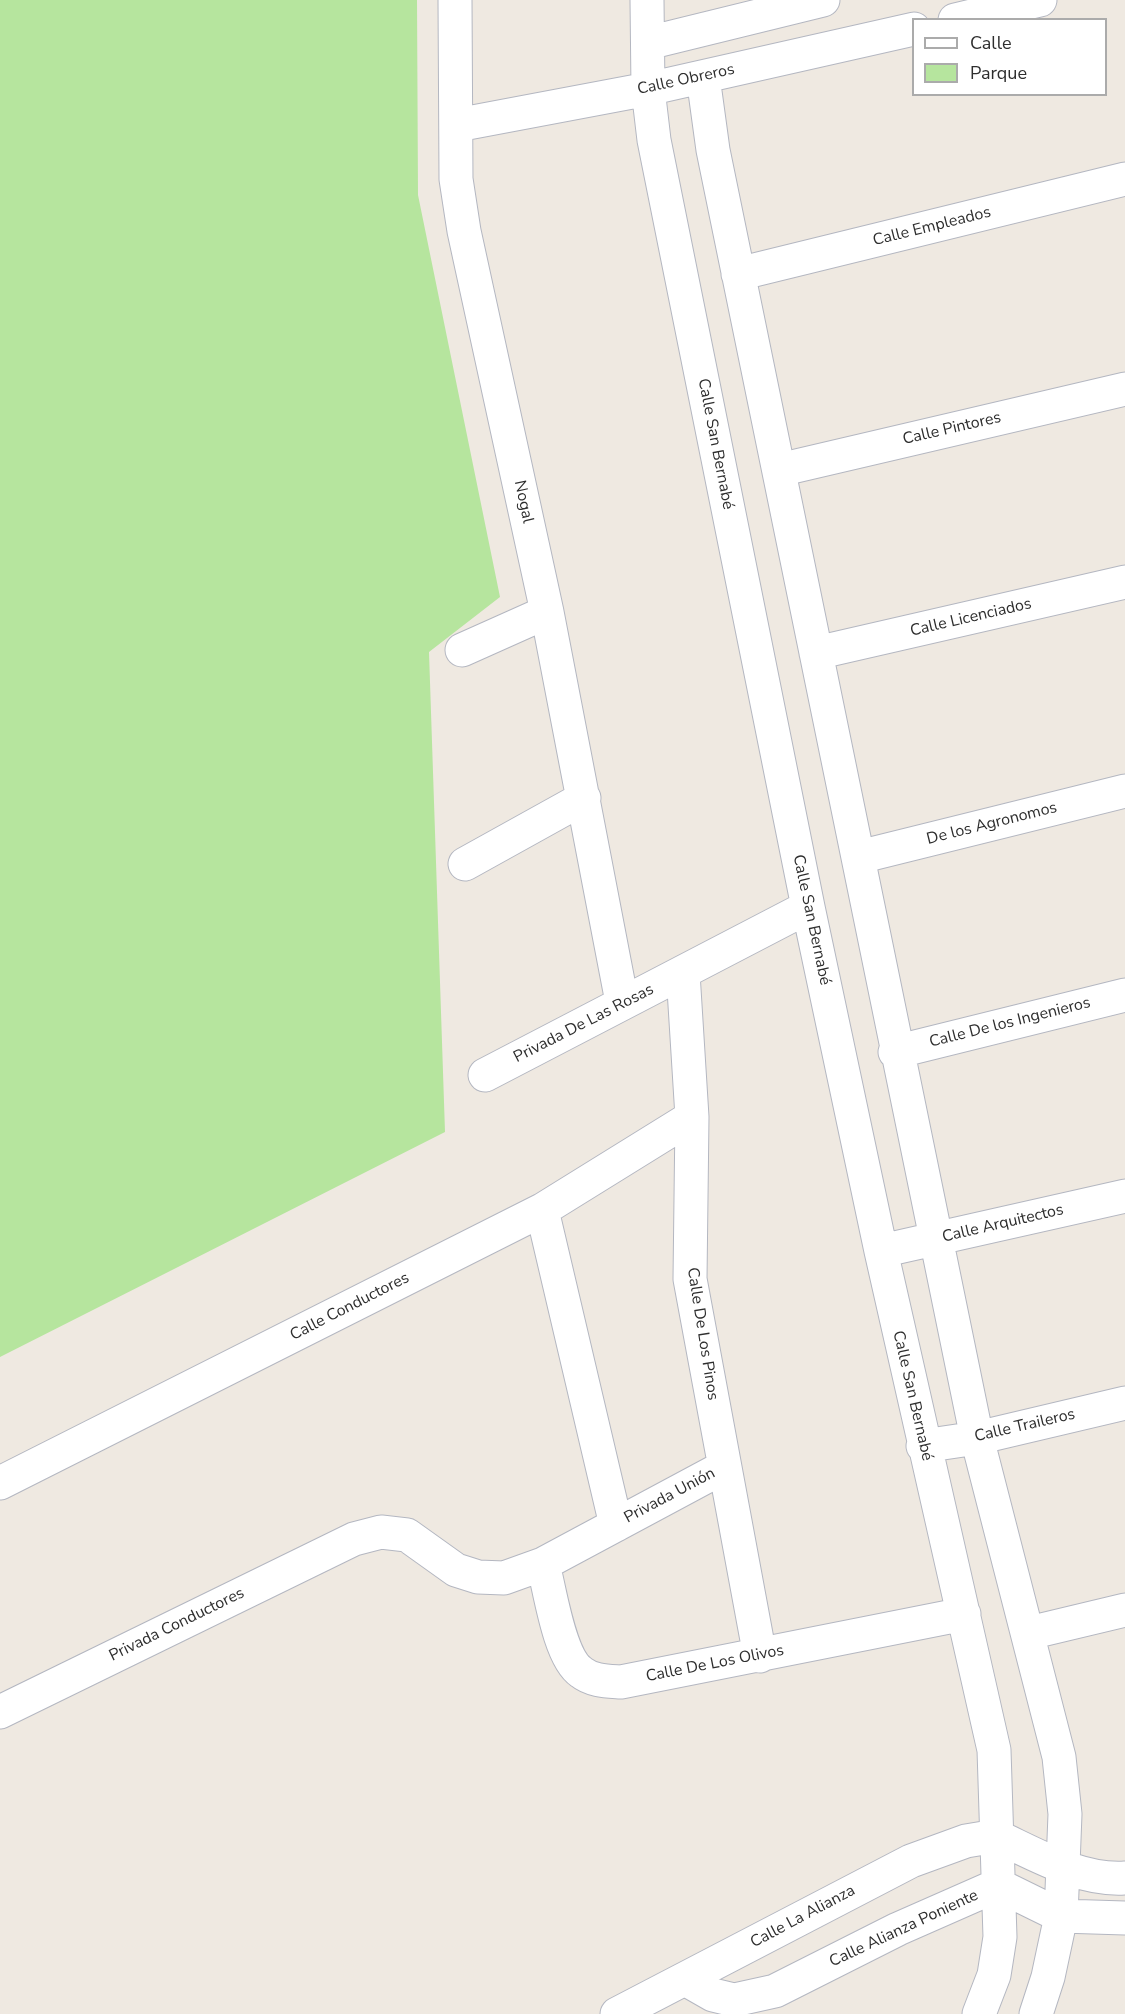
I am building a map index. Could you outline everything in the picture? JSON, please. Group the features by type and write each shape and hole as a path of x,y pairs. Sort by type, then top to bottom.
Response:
{"street":[{"name":"Nogal","path":"455,0 458,125 456,179 464,231 547,612 622,1002"},
{"name":"Calle San Bernabé","path":"647,0 648,89 654,140 808,907 880,1251 994,1750 1000,1937 993,1975 979,2014"},
{"path":"648,43 823,0"},
{"path":"964,18 1040,0"},
{"name":"Calle Obreros","path":"458,125 648,89 912,29"},
{"path":"704,77 713,150 859,857 895,1052 976,1438 1029,1633 1059,1757 1065,1814 1061,1916 1048,1977 1036,2014"},
{"name":"Calle Empleados","path":"738,274 1125,179"},
{"name":"Calle Pintores","path":"779,470 1125,389"},
{"name":"Calle Licenciados","path":"816,653 1125,582"},
{"path":"462,650 547,612"},
{"name":"De los Agronomos","path":"859,857 1125,791"},
{"path":"465,864 584,798"},
{"name":"Privada De Las Rosas","path":"486,1075 622,1002 683,973 808,907"},
{"name":"Calle De Los Pinos","path":"683,973 692,1117 690,1279 760,1656"},
{"name":"Calle De los Ingenieros","path":"895,1052 1125,995"},
{"name":"Calle Conductores","path":"0,1483 543,1210 692,1117"},
{"name":"Calle Arquitectos","path":"880,1251 1125,1196"},
{"path":"543,1210 616,1525"},
{"name":"Calle Traileros","path":"923,1446 976,1438 1125,1403"},
{"name":"Privada Unión","path":"543,1564 724,1467"},
{"name":"Privada Conductores","path":"0,1712 354,1539 381,1532 407,1535 456,1570 478,1577 504,1578 543,1564"},
{"name":"Calle De Los Olivos","path":"543,1564 568,1656 580,1672 599,1681 621,1682 964,1614"},
{"path":"1029,1633 1125,1610"},
{"path":"996,1836 1064,1867 1115,1879 1125,1878"},
{"name":"Calle La Alianza","path":"617,2014 911,1861 966,1841 996,1836"},
{"name":"Calle Alianza Poniente","path":"685,1979 713,1995 734,2000 775,1991 898,1929 999,1885 1061,1916 1125,1918"},
{"path":"685,1979 700,2014"}],"green space":[{"path":"0,0 417,0 418,195 500,597 429,652 445,1132 0,1357"}]}
